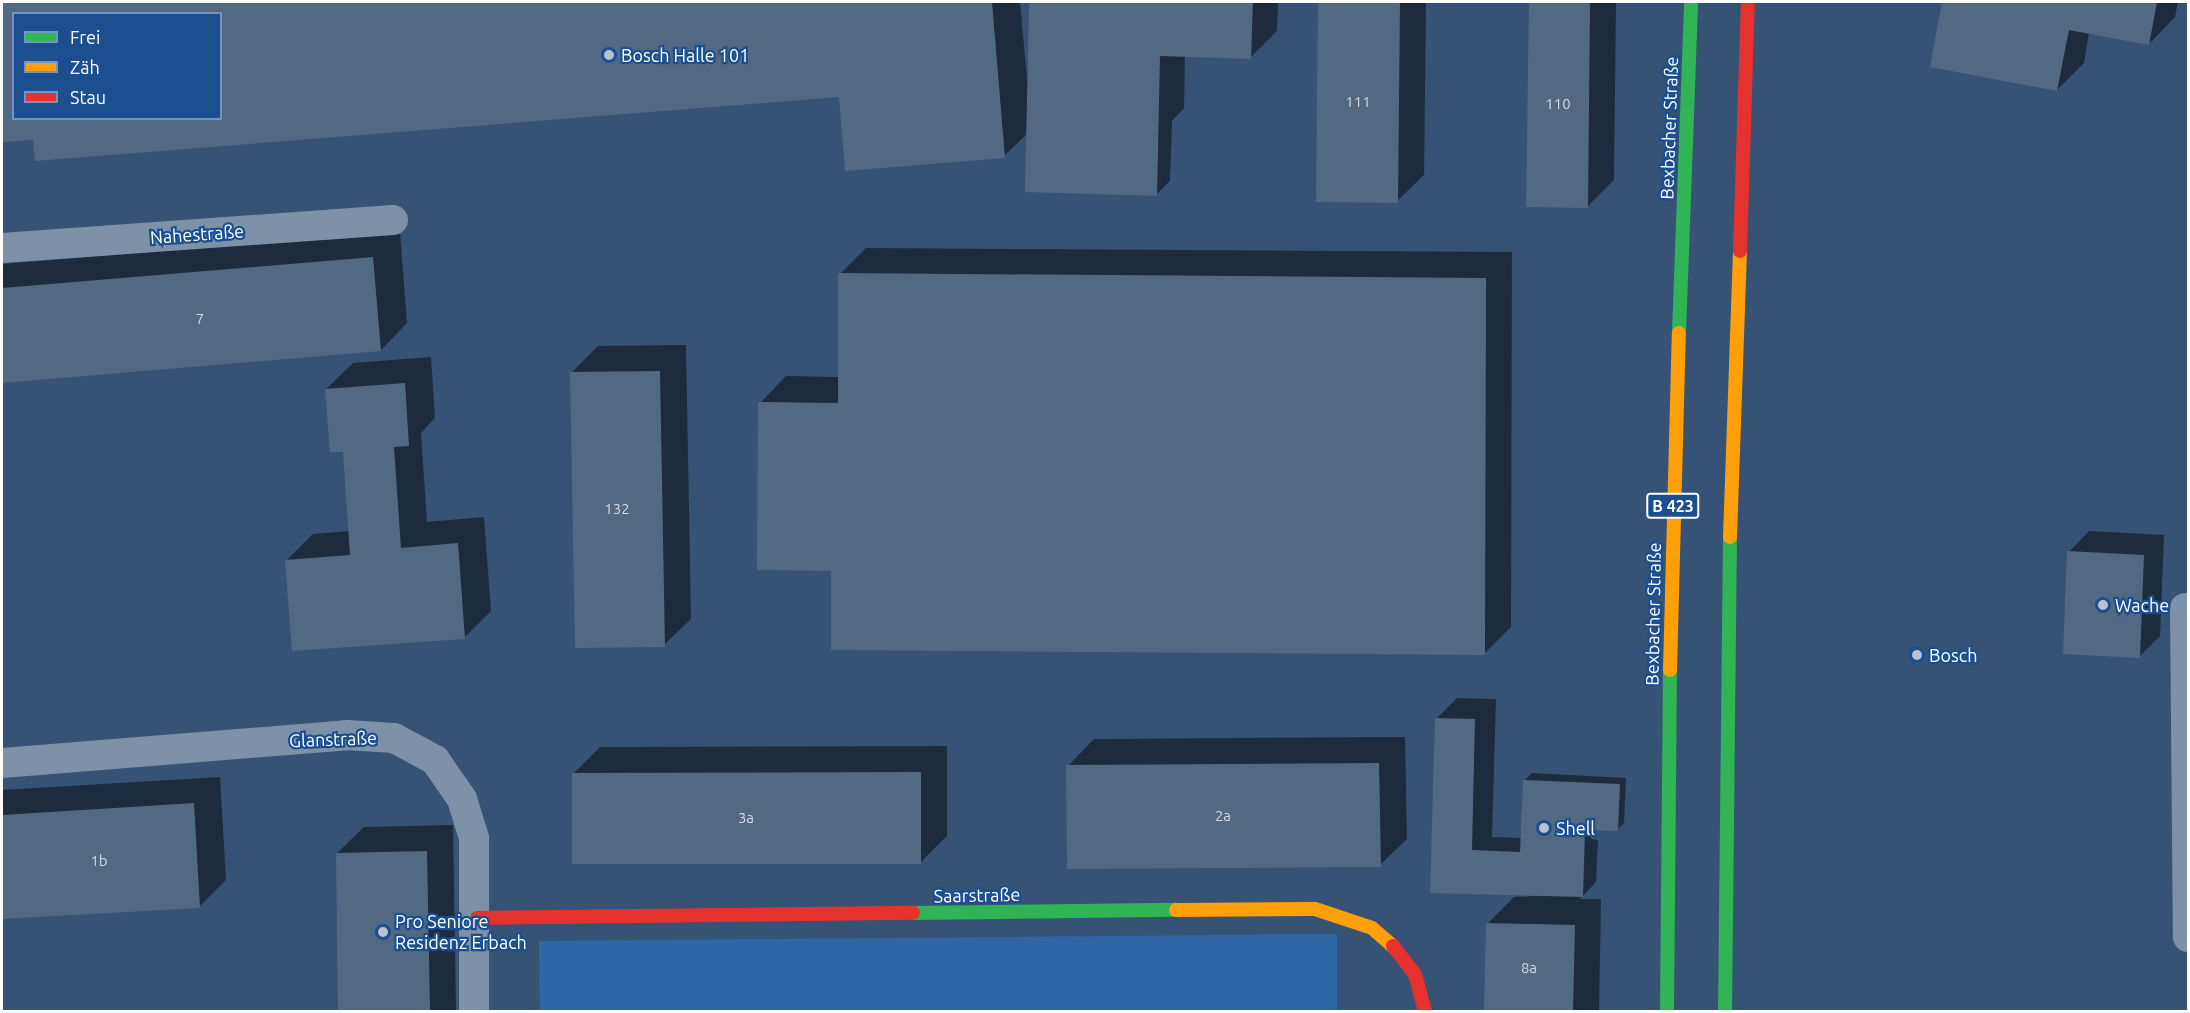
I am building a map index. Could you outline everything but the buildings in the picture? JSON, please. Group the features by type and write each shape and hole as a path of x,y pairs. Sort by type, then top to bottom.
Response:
{"main road":[{"name":"Bexbacher Straße","path":"1667,1011 1671,559 1691,2"},
{"path":"1725,1011 1729,568 1748,2"},
{"name":"Saarstraße","path":"477,918 1315,909 1372,928 1403,954 1415,974 1425,1011"}],"street":[{"name":"Nahestraße","path":"2,248 393,220"},
{"path":"2185,608 2188,936"},
{"name":"Glanstraße","path":"2,763 347,735 394,738 435,760 462,799 474,838 477,918 474,1011"}],"shaded area":[{"path":"1337,934 1337,1011 540,1011 539,941"}],"traffic: fast":[{"path":"1679,333 1691,2"},
{"path":"1725,1012 1730,537"},
{"path":"1667,1012 1670,670"},
{"path":"913,913 1176,910"}],"traffic: slow":[{"path":"1730,537 1740,251"},
{"path":"1670,670 1679,333"},
{"path":"1176,910 1315,909 1372,928 1393,946"}],"traffic: jam":[{"path":"1740,251 1748,2"},
{"path":"477,918 913,913"},
{"path":"1393,946 1415,974 1425,1012"}],"place":[{"name":"Bosch Halle 101","path":"609,55"},
{"name":"Wache","path":"2103,605"},
{"name":"Bosch","path":"1917,655"},
{"name":"Shell","path":"1544,828"},
{"name":"Pro Seniore Residenz Erbach","path":"383,932"}]}
